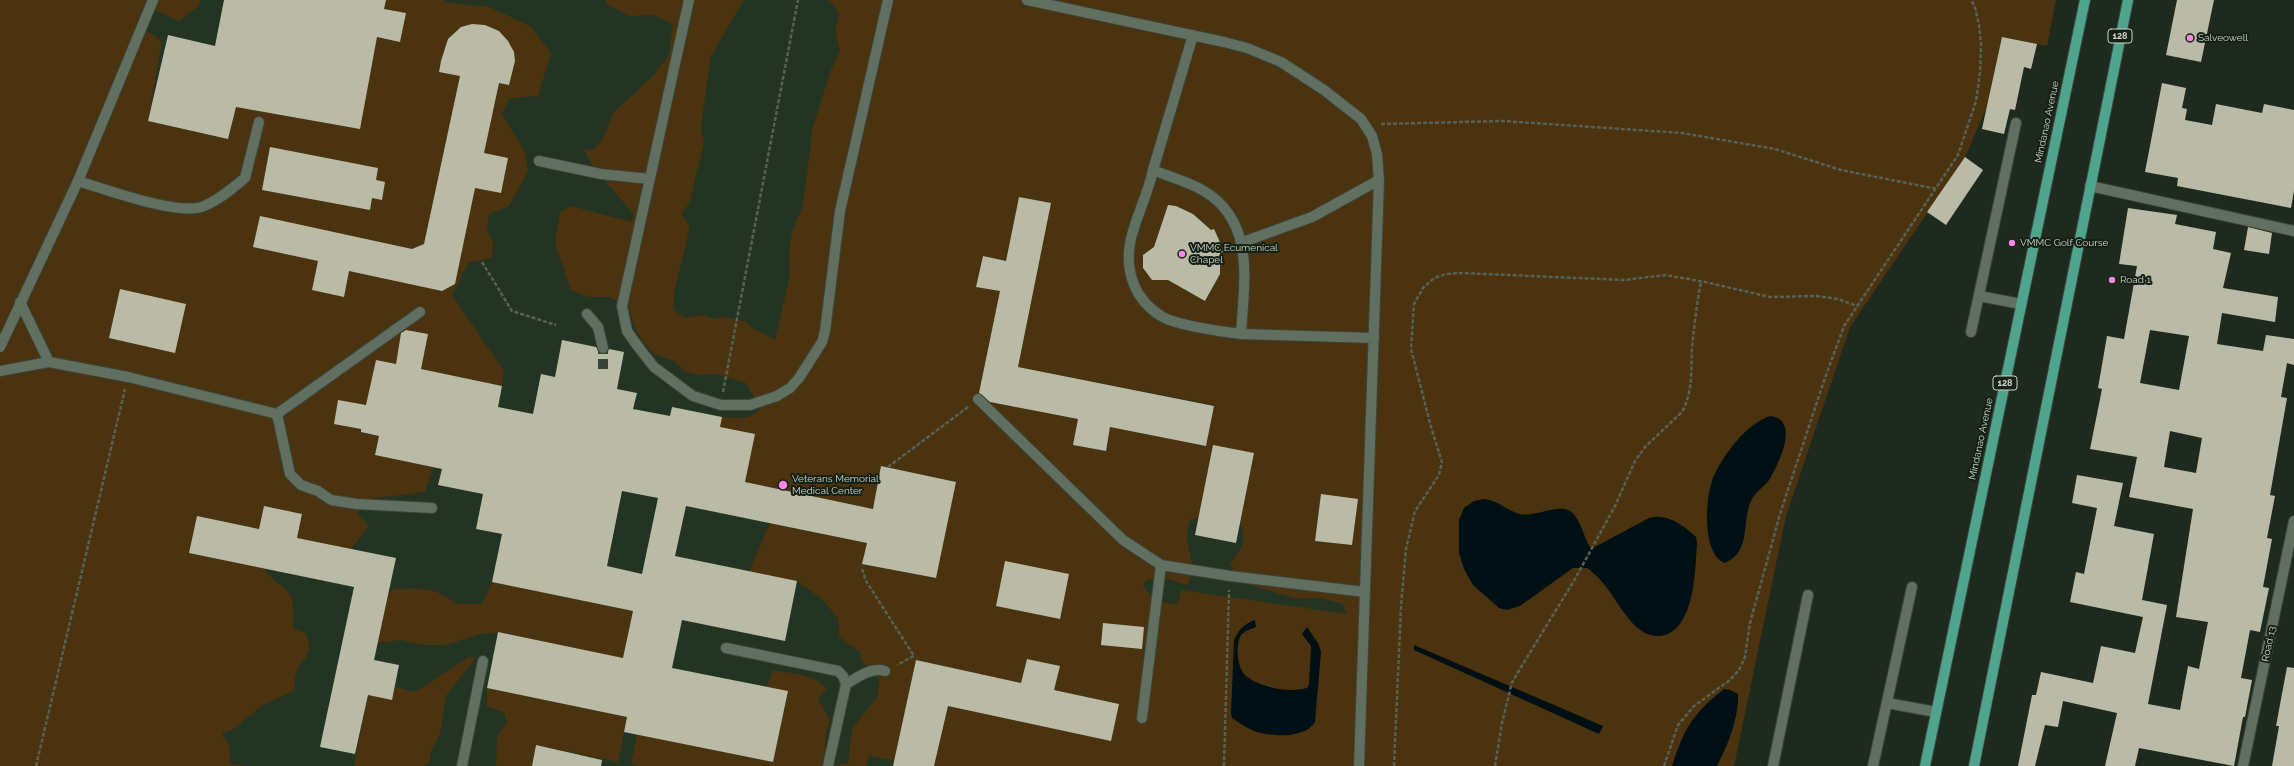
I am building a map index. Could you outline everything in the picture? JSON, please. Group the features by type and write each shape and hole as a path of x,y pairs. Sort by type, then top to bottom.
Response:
{"main road":[{"name":"Mindanao Avenue","path":"1925,766 2085,0"},
{"name":"128","path":"1974,766 2128,0"}],"street":[{"path":"0,347 78,181 153,0"},
{"path":"689,0 622,306 627,332 654,367 681,389 693,396 721,405 750,405 764,401 783,392 799,378 822,342 840,211 888,0"},
{"path":"1027,0 1247,48 1281,62 1324,90 1364,123 1372,136 1378,154 1379,180 1359,766"},
{"path":"1193,36 1130,242 1128,260 1130,277 1138,294 1146,304 1162,317 1211,330 1241,334 1374,338"},
{"path":"78,181 156,204 181,208 204,207 245,178 259,122"},
{"path":"1971,332 2016,123"},
{"path":"539,161 601,174 650,179"},
{"path":"1153,170 1204,191 1233,219 1242,242 1244,280 1241,334"},
{"path":"1242,242 1312,217 1379,180"},
{"path":"2090,186 2294,232"},
{"path":"1979,296 2021,304"},
{"path":"20,302 49,362"},
{"path":"0,371 49,362 128,377 277,414 420,312"},
{"path":"587,314 598,327 603,348"},
{"path":"978,399 1123,540 1161,565 1230,576 1365,592"},
{"path":"277,414 290,474 300,485 318,491 331,500 357,504 432,508"},
{"name":"Road 13","path":"2243,766 2294,522"},
{"path":"1142,718 1161,565"},
{"path":"1873,766 1912,587"},
{"path":"1773,766 1808,595"},
{"path":"726,648 838,671 844,676 846,684 828,766"},
{"path":"462,766 484,661"},
{"path":"846,684 866,673 880,669 885,671"},
{"path":"1887,703 1936,712"}],"path":[{"path":"721,405 798,0"},
{"path":"1664,766 1678,725 1694,706 1730,680 1739,670 1745,657 1750,623 1780,514 1838,342 1857,306 1937,189 1958,155 1976,101 1981,44 1975,8 1971,0"},
{"path":"1364,123 1503,121 1682,133 1775,148 1840,170 1937,189"},
{"path":"482,262 512,311 556,325"},
{"path":"1394,766 1400,606 1406,549 1415,512 1439,476 1442,462 1432,434 1411,349 1414,304 1423,288 1434,278 1446,274 1479,273 1624,280 1666,275 1701,281 1770,297 1817,296 1838,299 1857,306"},
{"path":"1495,766 1507,697 1512,682 1580,570 1615,506 1644,447 1682,412 1686,405 1690,392 1692,348 1701,281"},
{"path":"36,766 128,377"},
{"path":"888,467 978,399"},
{"path":"862,569 866,581 914,656 885,671"},
{"path":"1224,766 1230,576"}],"shaded area":[{"path":"0,0 200,0 199,6 179,21 152,9 143,30 151,33 162,42 148,121 228,139 248,53 371,69 377,37 400,42 406,13 384,9 386,0 445,0 444,2 490,7 530,26 551,53 538,96 509,98 502,114 524,150 528,171 509,206 489,214 487,230 493,243 492,258 468,263 452,295 504,371 502,386 376,360 361,432 379,436 375,455 433,467 425,492 368,499 357,514 369,526 351,549 297,538 302,514 264,506 259,529 200,517 264,568 269,575 287,591 293,604 293,628 306,633 308,642 309,648 307,656 301,663 295,676 295,690 261,706 235,728 222,734 229,746 231,764 244,766 0,766"},
{"name":"Veterans Memorial Medical Center","path":"157,0 984,0 1241,53 1359,616 1142,766 173,766 39,325"},
{"path":"605,0 744,0 710,58 701,129 704,142 689,204 681,214 690,227 674,293 673,309 685,318 704,315 713,319 726,317 746,322 752,328 775,340 790,275 789,254 792,232 803,205 813,126 831,70 840,50 835,31 839,14 834,5 828,0 2056,0 2047,46 2002,37 1988,104 1965,157 1850,327 1786,516 1734,766 934,766 948,706 1119,704 1054,690 1059,666 1027,659 1021,683 916,660 894,761 869,756 866,766 640,766 631,764 637,734 773,762 788,691 767,687 773,670 809,677 827,689 818,699 830,721 825,739 826,749 834,765 848,764 852,729 878,696 879,679 862,661 860,652 839,637 839,619 821,598 797,581 749,571 770,523 867,543 863,564 935,578 956,482 882,466 873,509 745,482 720,427 722,417 748,417 757,412 760,408 746,383 716,374 698,375 684,371 677,363 656,354 646,345 634,326 629,306 608,297 589,297 571,290 555,242 560,213 571,206 632,222 634,215 600,175 584,150 594,149 602,141 614,112 653,76 669,55 673,24 653,15 629,16 607,4","holes":["1019,197 1050,203 1018,367 1214,405 1206,446 1110,427 1105,451 1073,445 1078,419 978,399 1000,291 976,286 983,256 1006,261","1168,205 1186,210 1201,221 1209,231 1214,230 1223,252 1219,253 1220,274 1206,301 1168,280 1152,280 1143,268 1143,255 1153,250","1213,447 1254,453 1240,523 1243,536 1242,546 1230,565 1244,583 1294,598 1320,598 1343,604 1347,614 1181,590 1178,603 1166,603 1153,598 1143,585 1147,580 1168,579 1187,585 1194,570 1187,538 1189,526 1191,519 1199,518"]},
{"path":"1770,416 1779,419 1784,425 1786,432 1783,451 1771,477 1755,494 1751,501 1748,509 1744,536 1739,551 1733,558 1725,563 1718,558 1712,549 1709,538 1707,512 1710,487 1717,469 1736,441 1752,426"},
{"path":"1484,499 1495,502 1511,511 1527,515 1557,509 1570,511 1575,516 1590,547 1593,548 1649,518 1662,517 1680,524 1696,537 1697,544 1694,584 1691,599 1687,612 1680,624 1672,632 1660,636 1643,632 1629,619 1600,579 1587,568 1573,568 1520,606 1507,610 1499,608 1473,585 1464,569 1459,553 1459,520 1464,508 1474,501"},
{"path":"492,582 633,611 623,658 498,632 477,635 446,645 422,645 401,640 377,643 387,595 393,589 426,590 442,594 455,604 482,604"},
{"path":"1255,620 1256,627 1242,634 1238,642 1240,667 1245,675 1266,686 1283,690 1307,688 1309,685 1311,646 1302,634 1307,627 1318,643 1321,652 1315,722 1310,728 1304,731 1296,734 1269,735 1254,731 1232,718 1234,640 1242,627"},
{"path":"1414,645 1603,726 1599,734 1414,650"},
{"path":"469,657 476,657 446,696 440,734 430,753 430,761 424,766 354,766 368,695 391,700 395,687 415,692"},
{"path":"487,688 627,717 618,762 536,745 532,766 496,766 497,736 507,723 504,712 487,707"},
{"path":"1724,689 1738,694 1738,703 1732,731 1717,766 1672,766 1681,742 1697,714"}],"building":[{"path":"224,0 386,0 384,9 406,13 400,42 377,37 360,129 236,107 228,139 148,121 168,35 215,46"},
{"path":"2177,0 2214,0 2201,62 2166,55"},
{"path":"472,24 485,25 499,31 508,41 514,52 515,61 509,85 499,83 484,153 508,158 501,193 475,188 455,284 442,291 349,271 344,297 312,290 318,261 253,247 260,216 412,249 424,244 460,76 439,72 441,61 448,39 461,27"},
{"path":"2002,37 2037,44 2031,69 2024,67 2015,110 2010,109 2004,134 1982,129"},
{"path":"2162,83 2186,88 2182,108 2187,109 2185,120 2212,125 2216,104 2262,113 2264,104 2294,110 2294,191 2291,208 2177,186 2178,178 2145,172"},
{"path":"270,147 378,168 376,180 385,182 382,200 372,198 370,210 262,190"},
{"path":"1965,157 1983,170 1946,225 1927,212"},
{"path":"1019,197 1051,203 1018,367 1214,406 1206,446 1110,427 1106,451 1073,445 1078,419 990,402 979,393 1000,291 976,287 983,256 1006,261"},
{"name":"VMMC Ecumenical Chapel","path":"1168,205 1176,206 1193,214 1211,230 1214,229 1219,240 1223,252 1220,252 1220,274 1205,301 1168,280 1152,280 1143,268 1143,255 1154,247"},
{"path":"2128,208 2177,215 2175,224 2216,232 2213,249 2231,253 2223,288 2278,297 2275,322 2222,313 2217,344 2263,351 2266,335 2294,339 2294,365 2287,363 2281,397 2287,398 2270,495 2275,496 2267,538 2272,539 2263,587 2269,588 2260,632 2250,630 2241,678 2252,680 2245,717 2243,717 2234,766 2139,748 2135,766 2105,766 2117,713 2063,701 2058,727 2045,725 2035,766 2018,766 2032,695 2036,695 2041,672 2093,683 2101,646 2135,653 2143,617 2070,602 2076,572 2084,574 2097,508 2072,503 2077,475 2123,483 2114,526 2154,534 2142,600 2167,605 2148,704 2180,710 2188,666 2199,669 2208,622 2176,617 2193,509 2129,497 2137,457 2090,449 2102,389 2098,388 2107,336 2124,339 2137,266 2119,264","holes":["2150,330 2189,336 2179,390 2140,383","2170,431 2202,438 2196,473 2164,467"]},
{"path":"2248,227 2272,233 2269,254 2244,250"},
{"path":"120,289 186,304 175,353 109,338"},
{"path":"406,330 428,334 421,369 502,386 498,407 533,414 541,374 555,377 562,340 596,347 602,354 607,353 609,349 624,352 617,389 637,393 633,409 670,416 672,407 722,417 720,427 755,434 745,482 873,509 881,466 956,482 936,578 862,564 867,543 686,506 675,556 797,581 785,641 682,620 672,668 788,691 773,762 624,732 627,717 487,688 498,632 623,658 633,611 492,582 502,534 476,529 483,494 438,485 442,469 375,455 379,436 361,432 361,429 334,424 338,400 366,405 376,360 396,364 401,333","holes":["622,491 658,498 642,574 607,566"]},
{"path":"1213,445 1254,453 1236,543 1195,535"},
{"path":"1321,494 1358,499 1352,545 1315,541"},
{"path":"264,506 302,514 297,538 396,558 374,660 399,665 392,700 368,695 355,754 320,747 354,587 189,553 197,516 259,529"},
{"path":"1005,561 1069,574 1060,619 996,606"},
{"path":"1103,623 1144,627 1142,649 1101,645"},
{"path":"1027,659 1060,666 1054,690 1119,704 1111,741 948,706 934,766 893,766 916,660 1021,683"},
{"path":"2287,667 2294,668 2294,766 2272,766 2279,726 2276,726"},
{"path":"536,745 602,760 601,766 532,766"}],"tunnel":[{"path":"603,348 603,369"}],"place":[{"name":"Salveowell","path":"2190,38"},
{"name":"VMMC Golf Course","path":"2012,243"},
{"name":"VMMC Ecumenical Chapel","path":"1182,254"},
{"name":"Road 1","path":"2112,280"},
{"name":"Veterans Memorial Medical Center","path":"783,485"}]}
